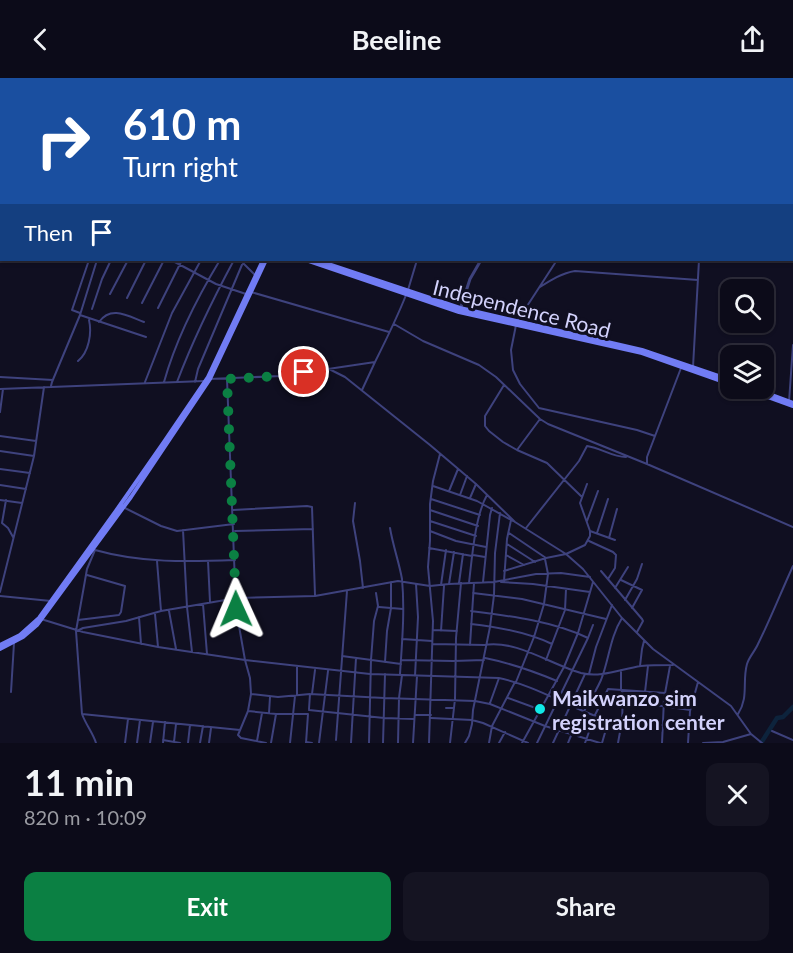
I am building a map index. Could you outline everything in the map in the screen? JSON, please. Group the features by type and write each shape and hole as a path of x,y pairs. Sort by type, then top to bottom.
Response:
{"main road":[{"path":"249,293 255,276 264,261"},
{"path":"0,647 14,643 30,632 123,507 207,380 265,261"},
{"name":"Independence Road","path":"309,261 407,291"},
{"name":"Independence Road","path":"319,261 460,310 628,350 720,379"},
{"path":"774,397 792,404"},
{"path":"774,398 792,404"},
{"path":"92,549 165,443"},
{"path":"0,647 40,619 63,587"}],"street":[{"path":"89,261 72,311 146,337"},
{"path":"51,387 80,314 97,261"},
{"path":"92,309 111,261"},
{"path":"110,294 127,261"},
{"path":"127,298 146,261"},
{"path":"142,303 163,261"},
{"path":"173,261 208,280 231,289 389,332"},
{"path":"158,308 181,261"},
{"path":"145,383 172,313 200,261"},
{"path":"164,383 169,362 182,333 219,261"},
{"path":"177,382 233,261"},
{"path":"195,382 198,369 242,261"},
{"path":"243,261 255,276"},
{"path":"362,390 394,324 417,261"},
{"path":"460,310 470,279 481,261"},
{"path":"556,261 517,323 511,350 513,369 520,384 539,408 655,436"},
{"path":"692,369 699,261"},
{"path":"538,288 568,272 575,271 698,280"},
{"path":"99,322 104,315 110,312 144,321"},
{"path":"78,361 86,352 91,330 89,318"},
{"path":"394,324 423,341 479,365 548,424 793,527"},
{"path":"792,404 793,345"},
{"path":"0,412 2,389 195,382 281,376 375,362"},
{"path":"647,464 647,457 682,365"},
{"path":"327,368 345,377 362,390 467,476 516,522"},
{"path":"0,377 53,380"},
{"path":"227,379 236,609 251,694 240,737 266,743"},
{"path":"504,385 485,416 484,421 489,431 517,450 544,461 582,497"},
{"path":"44,387 30,473 0,594 51,601"},
{"path":"517,450 540,419"},
{"path":"0,436 36,441"},
{"path":"526,528 579,461 587,446 615,456 629,457"},
{"path":"0,452 33,456"},
{"path":"429,743 433,630 428,567 430,499 440,454"},
{"path":"0,469 30,473"},
{"path":"449,491 458,469"},
{"path":"459,495 467,476"},
{"path":"469,498 476,484"},
{"path":"504,572 566,554 580,548 588,541 590,531 581,507 587,484"},
{"path":"0,485 26,489"},
{"path":"432,486 492,508 566,554 590,577 622,618 644,641 672,665 723,700 738,714 751,734 760,742"},
{"path":"587,521 598,491"},
{"path":"469,583 482,503 487,494"},
{"path":"430,499 480,515"},
{"path":"597,533 608,499"},
{"path":"0,500 22,502"},
{"path":"6,500 2,523 13,537"},
{"path":"355,504 353,521 363,588"},
{"path":"233,510 311,506 313,509 315,596"},
{"path":"123,507 173,530 234,524"},
{"path":"483,582 492,508"},
{"path":"609,538 617,509"},
{"path":"430,510 478,525"},
{"path":"465,743 469,736 492,614 495,553 500,513"},
{"path":"430,520 476,536"},
{"path":"504,581 511,520"},
{"path":"390,528 402,582 398,743"},
{"path":"234,531 313,529"},
{"path":"183,530 192,652"},
{"path":"430,531 486,547"},
{"path":"590,531 615,540"},
{"path":"489,743 492,726 523,668 534,637 544,604 548,574 546,558 508,532"},
{"path":"588,541 616,555 615,568 608,579"},
{"path":"507,544 535,562"},
{"path":"429,548 485,557"},
{"path":"96,743 82,714 76,631 92,549 130,558 157,561 235,560"},
{"path":"441,631 442,585 446,550"},
{"path":"449,584 454,552"},
{"path":"450,743 457,676 456,644 463,554"},
{"path":"506,555 524,566"},
{"path":"157,561 161,611"},
{"path":"208,561 210,602"},
{"path":"625,600 642,564"},
{"path":"738,714 745,697 745,672 748,661 793,566"},
{"path":"615,588 628,567"},
{"path":"601,571 643,621 637,633"},
{"path":"498,582 525,575 561,573 590,577"},
{"path":"78,620 119,615 121,612 125,586 86,574"},
{"path":"621,580 642,590 632,608"},
{"path":"523,742 564,667 578,633 593,581"},
{"path":"385,662 391,608 391,582"},
{"path":"76,631 210,602 237,598 315,596 391,582 430,586 498,582 590,592"},
{"path":"470,645 474,583"},
{"path":"413,743 418,617 416,584"},
{"path":"546,660 565,610 566,588"},
{"path":"336,740 347,591"},
{"path":"369,743 370,674 374,621 378,606 376,593"},
{"path":"474,593 522,599 606,619"},
{"path":"203,604 207,654"},
{"path":"553,743 587,674 612,605"},
{"path":"378,606 403,609"},
{"path":"169,610 176,649"},
{"path":"471,611 538,622 588,638"},
{"path":"154,613 158,647"},
{"path":"139,617 141,644"},
{"path":"568,743 603,674 614,633 622,618"},
{"path":"40,619 76,631 158,647 244,660 370,674 499,678 516,682 595,716 622,721 689,726"},
{"path":"471,624 534,637 552,644"},
{"path":"537,743 593,625"},
{"path":"433,630 457,631"},
{"path":"402,639 506,646 587,674 603,674 640,666 672,665"},
{"path":"640,666 644,641"},
{"path":"11,692 14,643"},
{"path":"342,656 385,662 484,659 502,661 557,681"},
{"path":"351,743 356,658"},
{"path":"662,743 663,706 672,665"},
{"path":"290,743 297,666"},
{"path":"645,692 648,666"},
{"path":"312,743 306,743 315,669"},
{"path":"319,743 328,670"},
{"path":"618,743 624,695 621,691 621,670"},
{"path":"383,743 385,674"},
{"path":"490,704 499,678"},
{"path":"688,743 690,710 698,682"},
{"path":"586,741 608,689 665,693"},
{"path":"251,694 270,697 325,694 475,701 490,704 586,741 601,743 609,719"},
{"path":"269,713 270,697"},
{"path":"508,698 540,710"},
{"path":"602,703 663,706 690,710"},
{"path":"446,708 454,708"},
{"path":"248,711 276,714 323,712 414,719"},
{"path":"257,741 262,713"},
{"path":"82,714 240,730"},
{"path":"271,743 276,714"},
{"path":"414,715 472,720 492,726 528,743"},
{"path":"125,743 128,718"},
{"path":"137,743 141,720"},
{"path":"150,743 153,721"},
{"path":"165,722 163,741 179,743"},
{"path":"174,742 176,723"},
{"path":"188,743 190,725"},
{"path":"200,743 203,726"},
{"path":"209,743 212,727"},
{"path":"772,731 793,740"},
{"path":"499,743 505,732"},
{"path":"702,743 722,742 751,734"},
{"path":"741,738 743,742"}],"waterway":[{"path":"761,743 777,718 783,717 793,707"}],"place":[{"name":"Maikwanzo sim registration center","path":"540,709"}],"route":[{"path":"236,609 227,379 281,376 304,372"}]}
